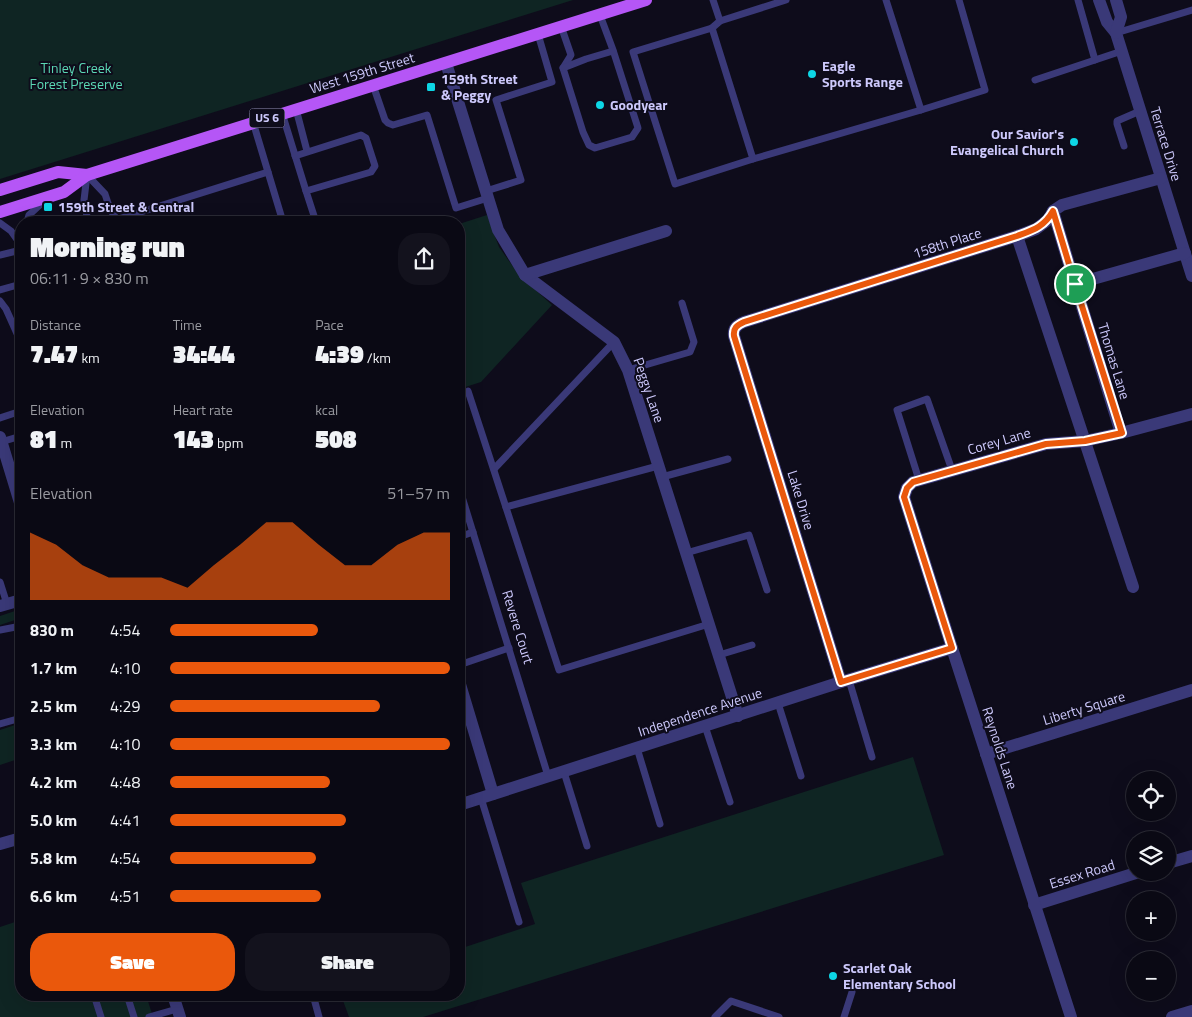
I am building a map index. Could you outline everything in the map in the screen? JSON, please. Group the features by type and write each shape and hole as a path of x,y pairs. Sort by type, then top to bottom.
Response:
{"main road":[{"name":"West 159th Street","path":"0,212 64,192 87,174 646,0"},
{"name":"West 159th Street","path":"0,190 58,172 87,174"}],"street":[{"name":"Terrace Drive","path":"1099,0 1107,22 1116,33 1192,276"},
{"name":"Terrace Drive","path":"1116,0 1121,17 1116,33"},
{"name":"Peggy Lane","path":"446,63 498,230 525,275 614,342 628,370 738,716"},
{"name":"158th Place","path":"735,328 744,322 1036,229 1048,220 1053,211 1062,205 1161,178"},
{"name":"Thomas Lane","path":"1053,211 1122,433"},
{"path":"525,275 666,231"},
{"path":"1017,236 1133,587"},
{"path":"1075,284 1188,259"},
{"name":"Lake Drive","path":"735,328 734,336 845,681"},
{"name":"Corey Lane","path":"907,488 913,482 919,480 1046,444 1085,441 1192,414"},
{"path":"1,445 15,488"},
{"name":"Reynolds Lane","path":"907,488 904,497 906,504 1071,1017"},
{"name":"Independence Avenue","path":"465,803 952,648"},
{"name":"Liberty Square","path":"986,754 1192,690"},
{"path":"465,706 487,796"},
{"path":"0,844 15,840"},
{"path":"1176,861 1192,856"},
{"name":"Essex Road","path":"1034,905 1126,876"},
{"path":"1172,1017 1192,1011"}],"lane":[{"path":"713,0 720,21"},
{"path":"786,0 720,21 712,28 633,52 675,184 985,90 959,0"},
{"path":"886,0 921,110"},
{"path":"1078,0 1095,60"},
{"path":"1116,33 1192,10"},
{"path":"561,26 571,55 563,68 588,145 595,148 632,137 638,128 600,14"},
{"path":"712,28 753,159"},
{"path":"373,85 384,120 388,123 393,124 427,115 456,208 522,180 496,100 552,82 538,34"},
{"path":"563,68 613,51"},
{"path":"1035,80 1122,52"},
{"path":"296,109 308,151"},
{"path":"1124,146 1117,121 1140,111"},
{"path":"282,113 314,216"},
{"path":"253,122 281,216"},
{"path":"295,156 361,136 366,138 375,166 371,172 306,191"},
{"path":"130,216 268,172"},
{"path":"87,174 105,194 114,216"},
{"path":"87,174 84,200 87,216"},
{"path":"29,216 48,197"},
{"path":"0,223 15,237"},
{"path":"0,255 15,251"},
{"path":"0,290 15,286"},
{"path":"0,301 15,327"},
{"path":"628,370 690,352 694,342 682,303"},
{"path":"494,469 614,342"},
{"path":"468,391 559,670 709,624"},
{"path":"919,480 897,410 928,399 952,470"},
{"path":"0,418 15,413"},
{"path":"1,445 15,439"},
{"path":"506,508 660,472 728,460"},
{"name":"Revere Court","path":"465,506 548,776"},
{"path":"465,535 473,532"},
{"path":"686,553 749,535 767,590"},
{"path":"0,582 4,605"},
{"path":"0,630 15,628"},
{"path":"719,656 752,645"},
{"path":"465,663 509,648"},
{"path":"845,681 872,757"},
{"path":"778,703 801,776"},
{"path":"0,724 15,720"},
{"path":"705,726 730,802"},
{"path":"637,748 660,824"},
{"path":"564,772 587,846"},
{"path":"487,796 519,922"},
{"path":"844,1017 852,992"},
{"path":"96,1001 101,1017"},
{"path":"129,1001 134,1017"},
{"path":"315,1001 320,1017"},
{"path":"715,1017 731,1001 779,1017"},
{"path":"148,1017 178,1013"}],"green space":[{"name":"Tinley Creek Forest Preserve","path":"0,0 573,0 0,179"},
{"path":"487,215 499,247 519,275 552,305 481,382 465,387 465,222"},
{"path":"15,611 15,620 0,625 0,616"},
{"path":"15,725 15,760 0,765 0,730"},
{"path":"913,757 944,855 423,1017 349,1017 343,1001 465,1001 465,947 535,924 521,883"},
{"path":"15,922 15,1001 148,1001 153,1017 0,1017 0,927"}],"place":[{"name":"Eagle Sports Range","path":"812,74"},
{"name":"159th Street & Peggy","path":"431,87"},
{"name":"Goodyear","path":"600,105"},
{"name":"Our Savior's Evangelical Church","path":"1074,142"},
{"name":"159th Street & Central","path":"48,207"},
{"name":"Scarlet Oak Elementary School","path":"833,976"}],"route":[{"path":"1053,211 1075,284 1122,433 1085,441 1046,444 913,482 907,488 904,497 952,648 841,682 734,336 735,328 744,322 1017,236 1036,229 1048,220 1053,211"}]}
